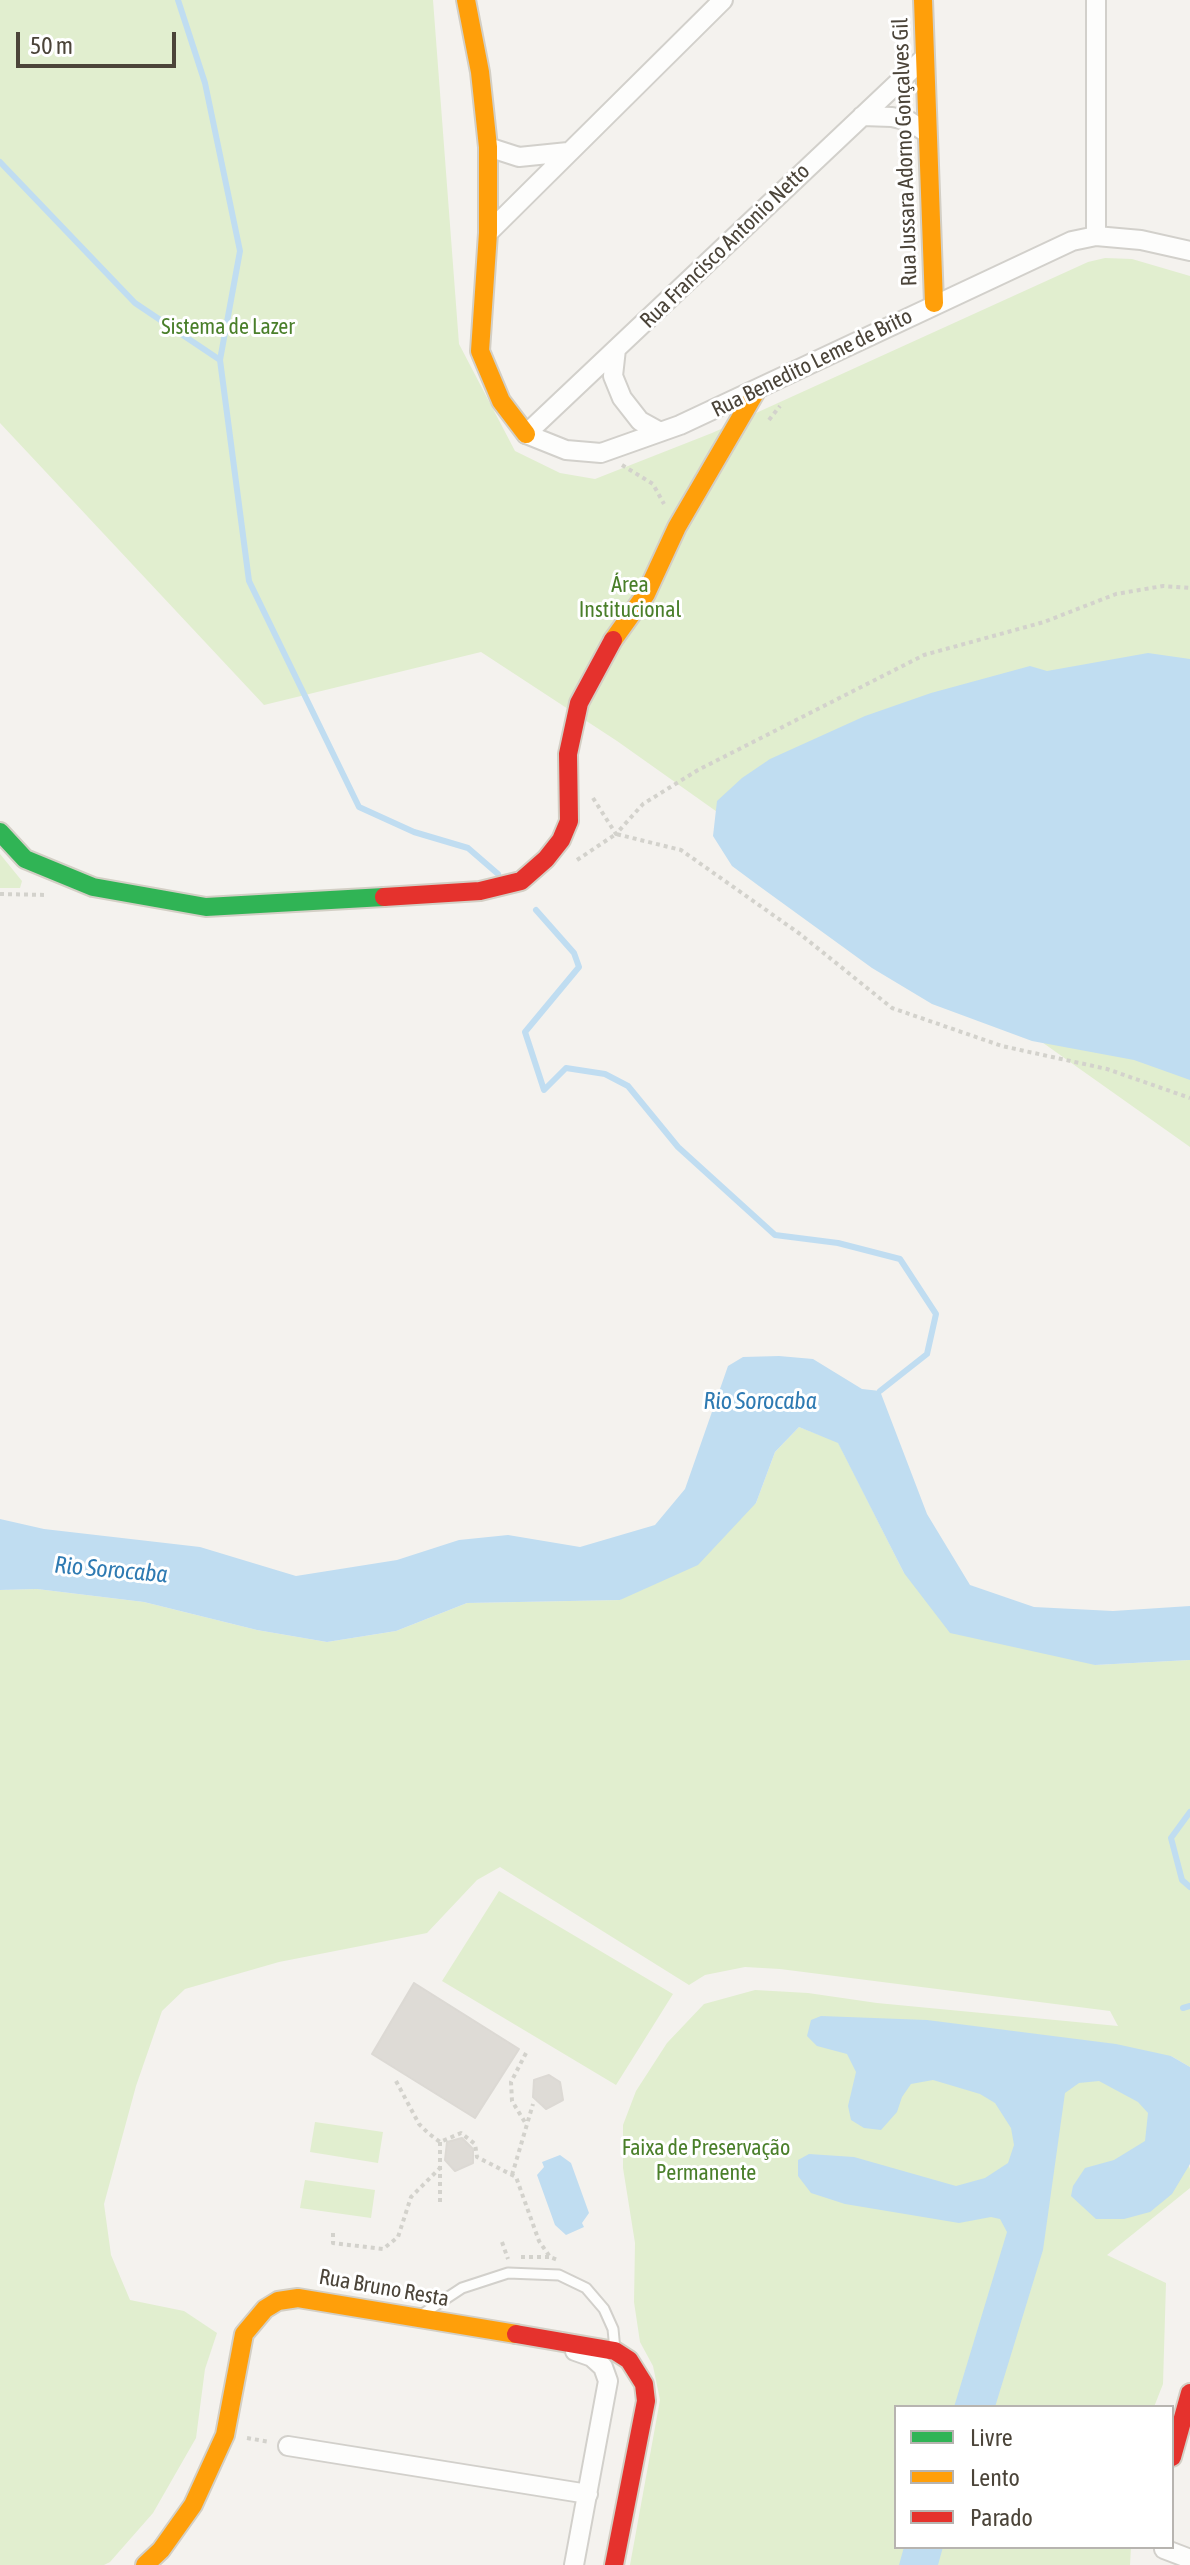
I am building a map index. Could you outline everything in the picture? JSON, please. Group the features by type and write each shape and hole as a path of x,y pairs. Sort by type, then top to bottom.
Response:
{"street":[{"path":"466,0 480,72 488,147 488,233 480,351 501,401 526,434"},
{"path":"488,233 723,0"},
{"name":"Rua Jussara Adorno Gonçalves Gil","path":"923,0 934,303"},
{"path":"1096,0 1096,236"},
{"name":"Rua Francisco Antonio Netto","path":"526,434 924,58"},
{"path":"862,116 901,119 927,133"},
{"path":"488,147 519,157 568,152"},
{"name":"Rua Benedito Leme de Brito","path":"526,434 566,450 601,453 755,393 934,303 1072,241 1096,236 1141,240 1190,251"},
{"path":"616,349 613,376 622,398 640,421 660,432"},
{"path":"0,832 25,859 93,887 206,907 480,891 521,881 546,859 561,840 569,821 568,754 579,703 599,661 646,594 677,527 755,393"},
{"name":"Rua Bruno Resta","path":"145,2565 161,2550 193,2505 225,2435 244,2334 265,2309 278,2301 298,2298 615,2351"},
{"path":"546,2341 592,2357 603,2367 608,2381 574,2565"},
{"path":"614,2565 646,2401 639,2372 615,2351"},
{"path":"1174,2450 1190,2393"},
{"path":"288,2446 588,2494"},
{"path":"1163,2554 1190,2559"}],"lane":[{"path":"419,2317 430,2306 462,2288 508,2273 559,2275 586,2288 604,2309 613,2329 615,2351"}],"path":[{"path":"601,453 653,484 677,527"},
{"path":"616,834 643,804 698,770 924,655 1044,622 1116,594 1163,586 1190,588"},
{"path":"735,890 800,934 892,1008 1002,1046 1107,1069 1190,1098"},
{"path":"526,2053 511,2082 512,2101 526,2124"},
{"path":"396,2081 419,2124 440,2142 440,2203"},
{"path":"512,2175 533,2104"},
{"path":"440,2142 461,2133 475,2144 477,2157 516,2177 539,2241 550,2257"},
{"path":"333,2233 333,2243 383,2249 398,2237 411,2197 442,2166"},
{"path":"502,2242 508,2259 550,2257 565,2262"},
{"path":"225,2435 288,2446"}],"green space":[{"path":"0,0 433,0 459,344 515,451 560,473 595,479 712,433 1088,262 1105,258 1132,259 1190,276 1190,1147 617,741 481,652 264,705 0,423"},
{"path":"0,854 22,881 20,888 0,888"},
{"name":"Faixa de Preservação Permanente","path":"799,1427 838,1442 904,1573 1095,1665 1190,1660 1190,2067 1171,2056 1163,2098 1190,2169 1190,2188 1107,2255 1166,2283 1163,2384 1155,2405 894,2405 894,2549 1131,2549 1130,2565 630,2565 660,2400 653,2366 640,2342 634,2302 635,2243 623,2168 623,2125 636,2091 667,2043 704,2004 755,1990 1118,2026 1110,2011 780,1969 745,1967 705,1975 689,1985 500,1867 477,1880 427,1933 279,1962 185,1989 162,2011 136,2086 104,2204 111,2255 130,2300 184,2311 217,2333 205,2369 196,2438 153,2513 110,2562 104,2565 0,2565 0,1590 37,1589 144,1602 257,1630 327,1642 396,1631 467,1603 620,1600 756,1503 775,1452"},
{"path":"499,1891 673,1994 616,2085 442,1981"},
{"path":"315,2122 383,2132 378,2163 310,2152"},
{"path":"305,2180 375,2190 371,2218 300,2208"}],"water":[{"path":"1148,653 1190,659 1190,1080 1134,1060 1032,1041 932,1004 872,968 732,866 713,836 717,801 742,778 770,759 865,716 931,693 1030,666 1047,671"},
{"name":"Rio Sorocaba","path":"743,1357 813,1359 862,1389 880,1391 927,1514 970,1585 1034,1607 1113,1611 1190,1606 1190,1660 1095,1665 950,1633 904,1573 838,1443 799,1427 775,1452 756,1503 698,1565 620,1600 467,1603 396,1631 327,1642 257,1630 144,1602 37,1589 0,1590 0,1519 44,1529 200,1547 296,1576 397,1560 459,1540 508,1535 580,1547 655,1525 685,1489 728,1366"},
{"path":"821,2016 927,2020 1116,2044 1171,2056 1190,2067 1190,2164 1172,2194 1150,2212 1124,2219 1096,2219 1071,2196 1073,2186 1085,2168 1114,2160 1145,2141 1148,2113 1138,2102 1099,2081 1079,2083 1065,2093 1043,2250 996,2405 955,2405 1007,2232 1000,2219 991,2217 959,2223 845,2204 811,2193 798,2176 798,2160 809,2154 854,2157 956,2186 985,2178 1008,2163 1014,2145 1011,2128 995,2103 980,2094 933,2080 911,2084 897,2112 881,2130 864,2128 851,2120 848,2106 856,2072 847,2054 817,2046 807,2036 811,2020"},
{"path":"560,2155 571,2163 589,2213 582,2223 584,2227 566,2235 555,2225 537,2175 544,2167 542,2162"},
{"path":"903,2549 942,2549 938,2565 899,2565"}],"building":[{"path":"414,1983 519,2049 475,2118 372,2054"},
{"path":"549,2075 560,2082 563,2100 546,2109 533,2097 534,2080"},
{"path":"462,2138 473,2149 473,2163 455,2171 445,2160 447,2142"}],"waterway":[{"path":"178,0 205,83 240,251 220,360"},
{"path":"0,162 135,303 220,360 249,581 359,807 414,832 468,848 498,874"},
{"path":"536,910 574,953 579,967 525,1032 544,1090 566,1068 605,1074 628,1086 678,1147 775,1235 838,1243 900,1259 936,1314 927,1354 880,1391"},
{"path":"1190,1812 1171,1838 1182,1880 1190,1887"},
{"path":"1183,2008 1190,2006"}],"traffic: fast":[{"path":"0,832 25,859 93,887 206,907 384,897"}],"traffic: slow":[{"path":"466,0 480,72 488,147 488,233 480,351 501,401 526,434"},
{"path":"923,0 934,303"},
{"path":"613,640 646,594 677,527 755,393"},
{"path":"145,2565 161,2550 193,2505 225,2435 244,2334 265,2309 278,2301 298,2298 516,2334"}],"traffic: jam":[{"path":"384,897 480,891 521,881 546,859 561,840 569,821 568,754 579,703 613,640"},
{"path":"516,2334 615,2351 629,2360 644,2384 646,2401 614,2565"},
{"path":"1174,2450 1190,2393"}],"park label":[{"name":"Sistema de Lazer","path":"228,327"},
{"name":"Área Institucional","path":"630,598"}]}
